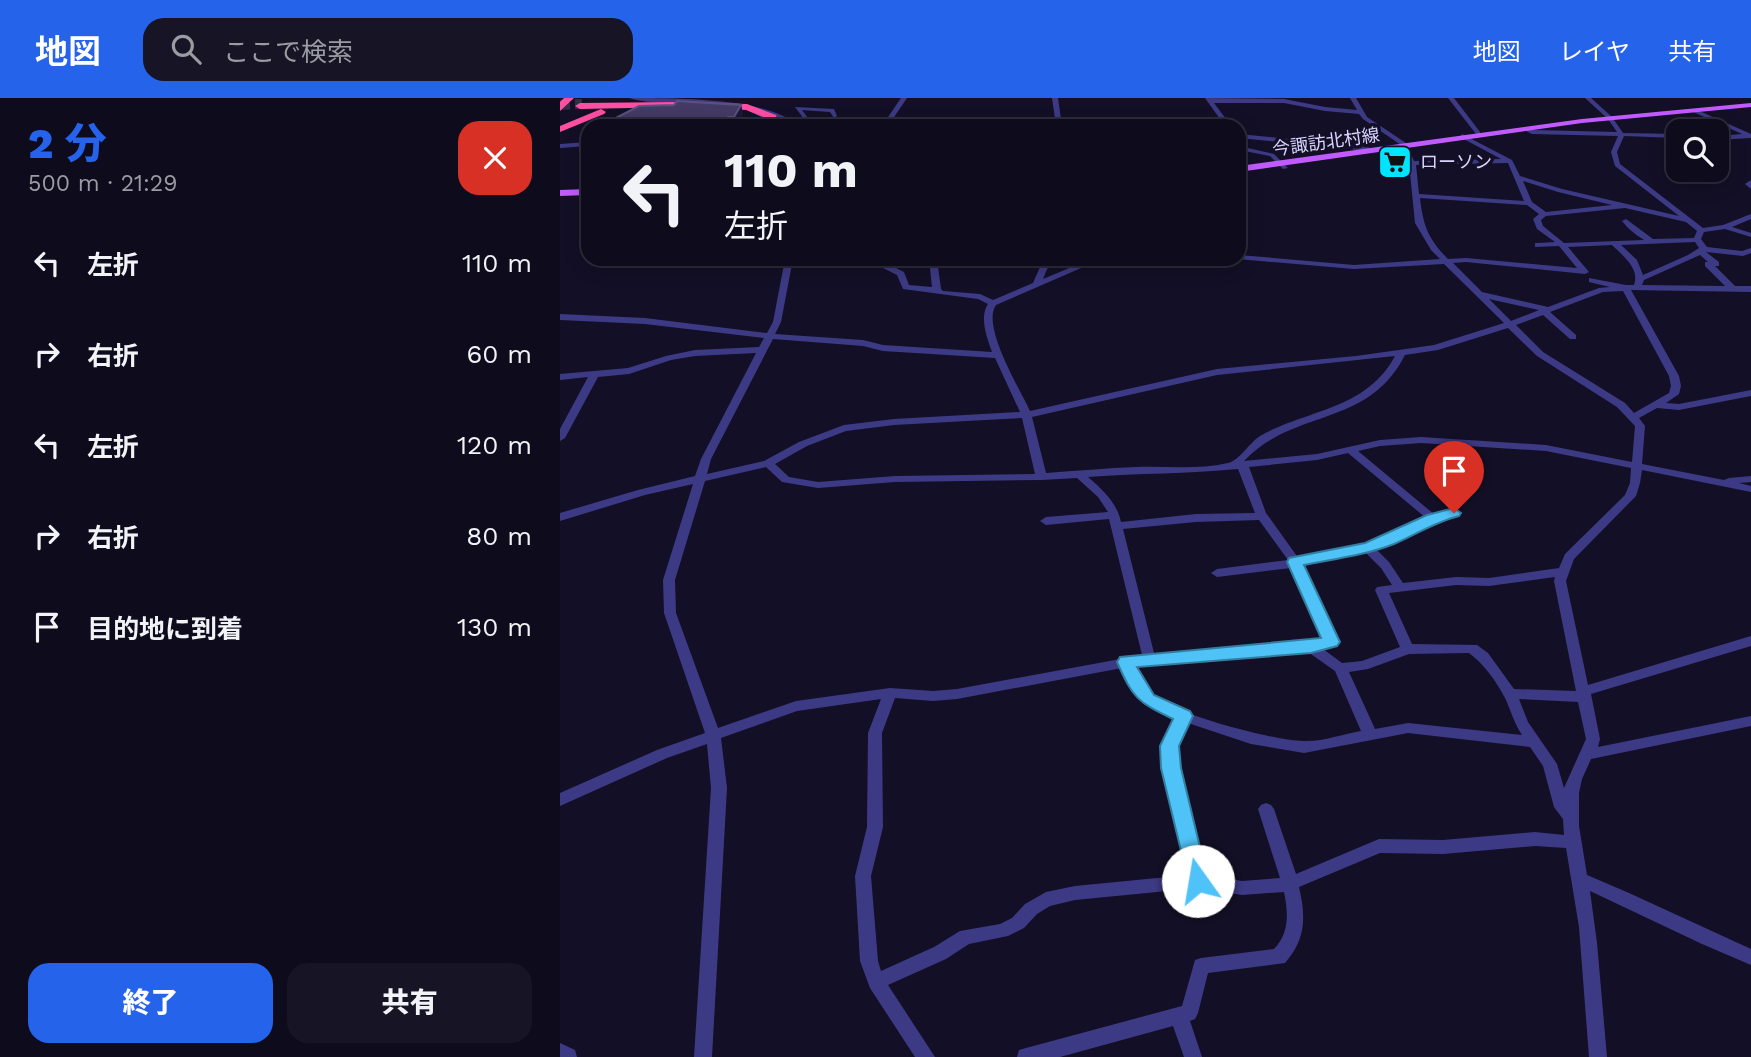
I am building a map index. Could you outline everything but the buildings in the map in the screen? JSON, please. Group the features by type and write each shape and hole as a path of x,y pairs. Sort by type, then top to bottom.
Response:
{"highway":[{"path":"560,108 569,98"},
{"path":"615,98 654,104 751,106 775,114 779,119"},
{"path":"561,122 582,102 747,107 773,119"},
{"path":"561,122 654,104"}],"main road":[{"name":"今諏訪北村線","path":"1464,137 1609,117 1751,104"},
{"name":"今諏訪北村線","path":"1246,168 1281,165 1609,117 1751,104"},
{"name":"今諏訪北村線","path":"1281,165 1337,150 1405,146"},
{"path":"560,195 581,194"}],"street":[{"path":"632,98 654,104 740,108 765,119"},
{"path":"890,119 904,98"},
{"path":"1055,98 1058,119"},
{"path":"1353,98 1365,118 1387,130 1405,146 1412,163 1419,223 1445,261 1508,325 1550,362 1614,400 1634,417 1641,436 1635,483 1624,505 1581,542 1569,557 1560,581 1593,738 1589,754 1571,791 1574,842 1587,928 1598,1057"},
{"path":"1451,98 1478,133"},
{"path":"1588,98 1609,117 1622,135"},
{"path":"1208,100 1281,99 1325,109 1361,112"},
{"path":"626,114 654,104 742,100 767,106 782,113 786,119"},
{"path":"1208,100 1223,119"},
{"path":"804,119 797,108 832,110 834,119"},
{"path":"1693,110 1751,136"},
{"path":"1525,129 1532,132 1666,136"},
{"path":"1622,135 1614,152 1618,165 1701,230 1725,227 1751,216"},
{"path":"1729,137 1751,136"},
{"path":"1246,137 1337,150"},
{"path":"1464,137 1510,161 1529,203 1544,214"},
{"path":"560,146 581,144"},
{"path":"1246,149 1272,155 1281,165"},
{"path":"1412,163 1510,161"},
{"path":"1517,177 1560,191 1689,221"},
{"path":"1415,196 1459,197 1486,203 1529,203"},
{"path":"1602,290 1562,245 1540,227 1537,219 1544,214 1626,206"},
{"path":"1626,221 1652,242"},
{"path":"1725,227 1751,235"},
{"path":"1701,230 1698,240 1702,250 1716,264 1708,264 1733,289"},
{"path":"1538,245 1698,240"},
{"path":"1615,244 1634,262 1634,285 1676,386 1674,394 1634,417"},
{"path":"560,517 642,492 768,463 803,444 844,428 894,422 1026,415 1217,372 1435,348 1508,325 1602,290 1634,285 1702,250 1743,254 1751,250"},
{"path":"1246,258 1354,267 1493,261 1583,271"},
{"path":"703,1057 719,788 715,737 670,613 669,580 706,459 770,336 779,311 787,266"},
{"path":"886,266 901,274 906,287 937,290 946,295 974,296 993,303"},
{"path":"934,266 937,290"},
{"path":"1037,283 1044,266"},
{"path":"1041,477 1026,415 1009,375 997,355 988,310 993,303 1080,266"},
{"path":"1592,280 1634,285 1751,289"},
{"path":"1479,294 1546,311 1573,337"},
{"path":"560,317 645,320 770,336 840,340 930,353 997,355"},
{"path":"560,377 629,371 680,355 761,350"},
{"path":"1238,464 1264,439 1358,401 1397,365 1401,353"},
{"path":"560,438 594,375"},
{"path":"1657,405 1679,407 1751,393"},
{"path":"768,463 786,481 805,485 895,479 1041,477 1136,470 1195,470 1317,457 1404,440 1520,444 1751,489"},
{"path":"1351,450 1383,479 1414,499 1432,518"},
{"path":"560,800 623,770 796,706 890,693 957,694 1149,658 1311,647 1331,642 1295,562 1263,516 1238,464"},
{"path":"1079,474 1102,495 1117,521 1149,658"},
{"path":"1708,482 1751,479"},
{"path":"1217,573 1368,548 1432,518 1454,513"},
{"path":"1046,521 1263,516"},
{"path":"1368,548 1385,565 1400,588"},
{"path":"1408,649 1381,590 1456,581 1489,582 1562,572"},
{"path":"1510,694 1585,694 1751,641"},
{"path":"1311,647 1340,668 1370,734"},
{"path":"1340,668 1363,666 1408,649 1472,649 1483,656 1510,694 1522,724 1550,764 1562,807 1572,818"},
{"path":"1126,662 1136,684 1148,699 1184,716 1251,738 1304,747 1408,728 1535,742"},
{"path":"890,693 876,733 875,827 863,876 869,961 876,982 926,1057"},
{"path":"1184,716 1170,746 1171,768 1198,881"},
{"path":"1589,754 1751,721"},
{"path":"1553,773 1574,781"},
{"path":"1026,1057 1189,1013 1201,966 1279,957 1290,944 1295,921 1294,902 1266,809"},
{"path":"876,982 940,953 966,937 1010,927 1046,899 1075,893 1198,881 1242,888 1289,884 1380,846 1443,848 1535,839 1574,842"},
{"path":"1580,880 1635,901 1714,943 1751,957"},
{"path":"1179,1016 1193,1057"},
{"path":"560,1052 568,1057"}],"tunnel":[{"path":"560,105 582,104"}],"place":[{"name":"ローソン","path":"1395,162"}],"route":[{"path":"1198,881 1171,768 1170,746 1184,716 1163,709 1148,699 1136,684 1126,662 1149,658 1311,647 1331,642 1295,562 1368,548 1432,518 1454,513"}]}
